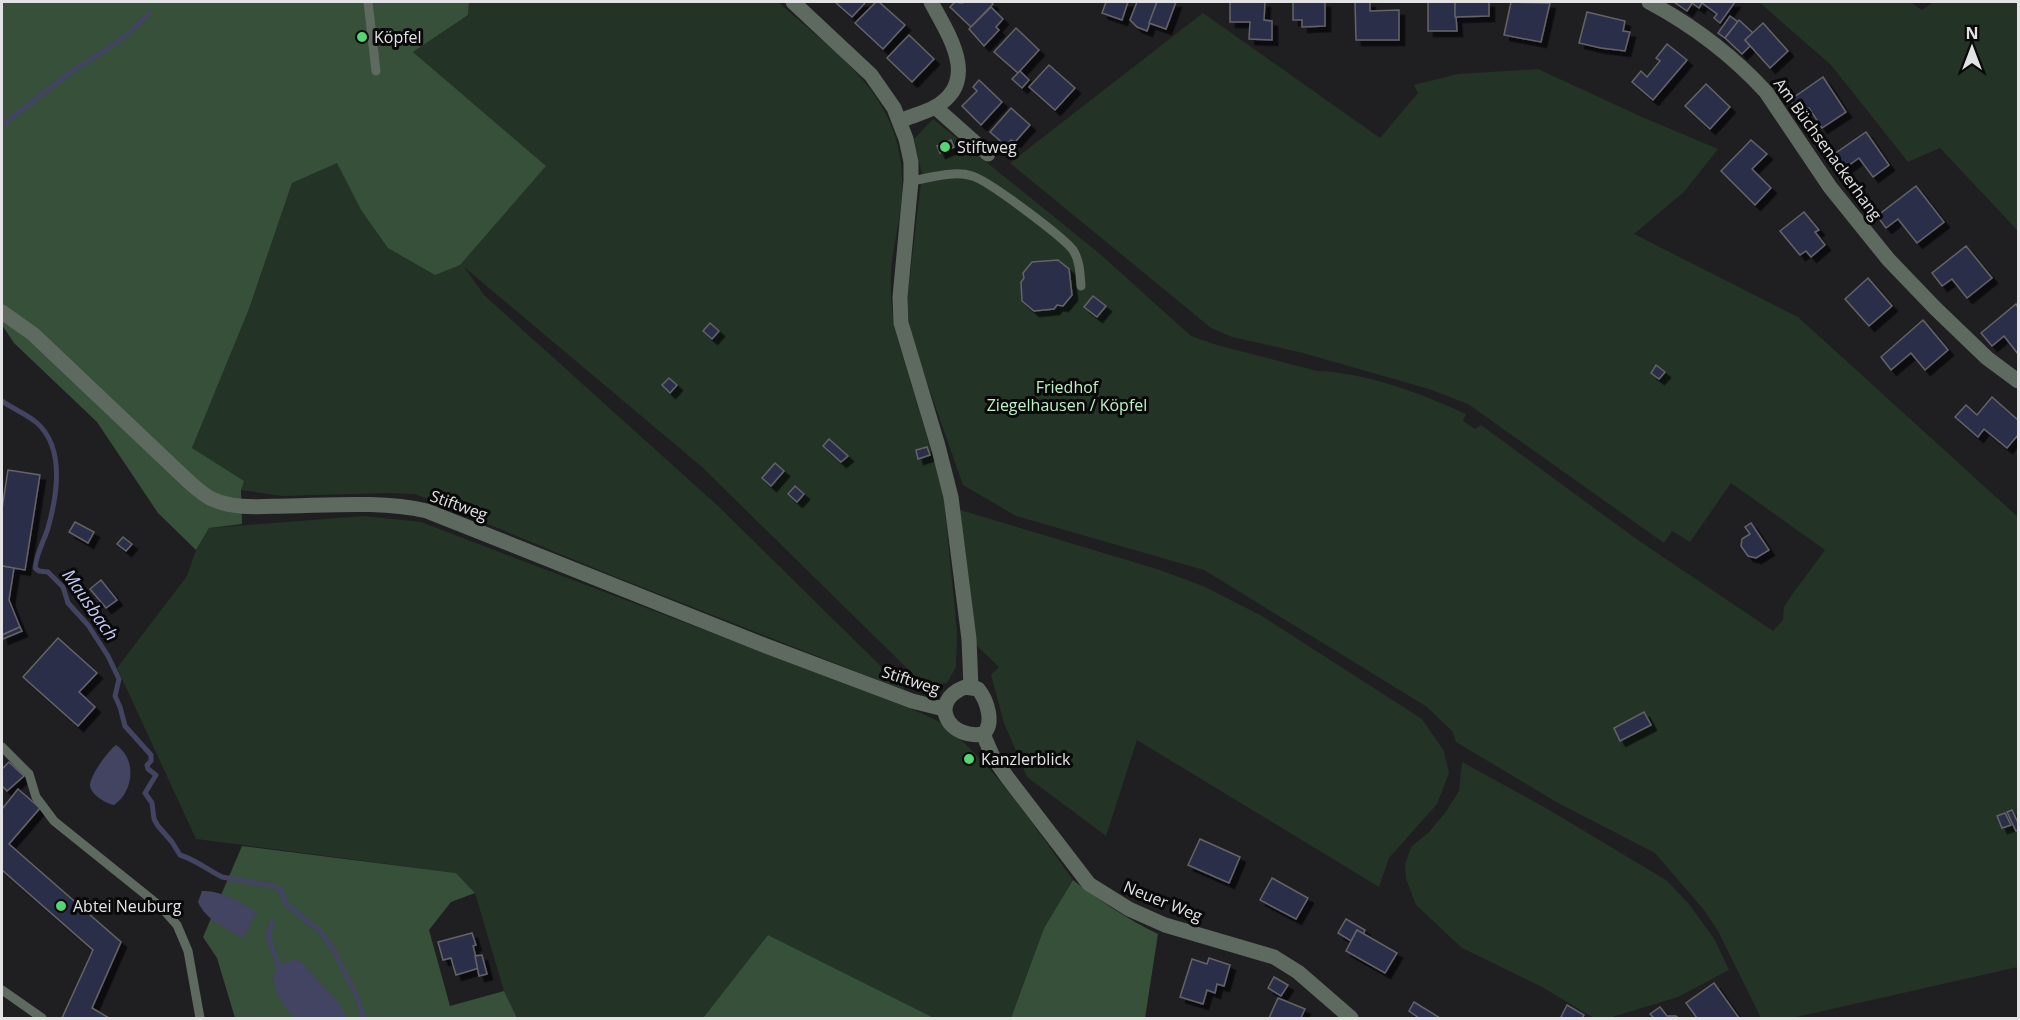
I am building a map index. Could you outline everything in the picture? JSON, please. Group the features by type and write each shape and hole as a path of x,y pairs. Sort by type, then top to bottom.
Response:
{"street":[{"path":"793,2 871,75 900,121 909,153 911,181 900,297 901,324 951,497 969,639 971,687 980,692 987,709 989,726 983,735"},
{"path":"900,121 935,107 952,93 958,78 957,52 931,2"},
{"name":"Am Büchsenackerhang","path":"1649,2 1698,31 1754,79 1766,92 1835,194 1899,272 1987,358 2019,381"},
{"path":"935,107 988,154"},
{"name":"Stiftweg","path":"2,312 33,334 187,480 210,498 224,504 249,507 369,504 406,506 427,511 761,644 912,700 944,709"},
{"name":"Stiftweg","path":"971,687 958,690 949,699 944,709 945,718 957,730 983,735"},
{"name":"Neuer Weg","path":"983,735 993,757 1007,777 1089,884 1129,909 1165,925 1274,957 1298,972 1351,1018"}],"lane":[{"path":"368,2 376,71"},
{"path":"911,181 957,174 972,176 990,186 1038,220 1073,251 1078,261 1080,286"},
{"path":"2,747 29,774 36,798 54,820 161,907 177,925 188,951 200,1018"},
{"path":"2,990 42,1018"}],"green space":[{"path":"2,2 469,2 468,15 413,52 546,166 460,265 435,275 388,248 361,210 337,163 292,183 249,309 192,448 244,481 241,490 242,524 209,528 196,550 158,513 97,422 14,343 2,325"},
{"path":"469,2 778,2 847,63 866,84 882,107 894,133 901,162 902,196 892,267 892,308 894,327 943,490 957,632 956,667 947,683 925,686 702,467 464,267 485,296 718,506 906,691 611,575 415,494 282,496 241,490 192,448 249,309 292,183 337,162 361,210 545,167 413,52 468,15"},
{"path":"1759,2 1910,2 1922,10 1933,2 2018,2 2018,231 1940,148 1908,162 1831,65"},
{"name":"Friedhof Ziegelhausen / Köpfel","path":"1203,13 1380,138 1418,93 1414,85 1458,74 1538,69 1718,149 1684,192 1634,234 1798,317 2018,517 2018,967 1792,1018 1761,1018 1718,931 1704,910 1655,853 1558,803 1456,742 1452,731 1427,707 1204,570 1016,516 963,485 911,337 907,301 922,174 914,139 933,119 1100,254 1191,336 1317,371 1355,376 1393,385 1466,414 1463,421 1475,429 1481,425 1635,538 1773,631 1783,620 1784,607 1791,596 1825,550 1731,483 1690,542 1672,531 1664,543 1468,404 1429,389 1303,353 1232,337 1211,328 1010,163"},
{"path":"957,509 1157,569 1203,586 1262,616 1422,719 1444,751 1449,773 1437,804 1389,858 1379,887 1137,740 1106,836 1027,777 1004,723 991,675 999,667 970,639"},
{"path":"364,516 421,522 909,708 942,724 961,740 996,777 1073,880 1044,928 1011,1018 934,1018 768,935 703,1018 517,1018 504,991 475,893 456,873 196,839 117,668 187,576 196,550 209,528"},
{"path":"1462,762 1546,808 1666,880 1689,904 1715,940 1729,970 1678,997 1609,1018 1594,1018 1542,987 1462,948 1416,905 1406,879 1405,865 1411,847 1429,832 1459,791"},
{"path":"242,846 456,873 475,893 451,902 429,930 450,1006 504,991 517,1018 235,1018 217,958 203,937"},
{"path":"1073,880 1114,909 1158,934 1145,1018 1011,1018 1044,928"},
{"path":"768,935 934,1018 703,1018"}],"water":[{"path":"116,745 127,758 130,775 126,792 114,805 99,798 90,785 96,769"},
{"path":"202,891 224,895 257,912 243,938 206,914 198,902"},
{"path":"294,959 300,961 338,1002 347,1018 294,1018 275,988 274,973 277,966"}],"building":[{"path":"835,2 863,2 865,3 852,17"},
{"path":"876,2 879,2 905,25 883,49 855,23"},
{"path":"955,2 991,2 993,4 971,27 950,7"},
{"path":"1106,2 1128,2 1122,20 1102,13"},
{"path":"1137,2 1157,2 1147,31 1137,27 1130,20"},
{"path":"1157,2 1176,2 1166,29 1149,23"},
{"path":"1230,2 1265,2 1264,20 1272,21 1272,40 1249,39 1250,22 1230,22"},
{"path":"1293,2 1325,2 1325,26 1302,27 1302,20 1293,20"},
{"path":"1355,2 1370,2 1370,11 1399,10 1399,40 1356,40"},
{"path":"1428,2 1455,2 1457,31 1428,31"},
{"path":"1455,2 1489,2 1489,16 1455,17"},
{"path":"1511,2 1550,3 1541,42 1504,35"},
{"path":"1674,2 1693,2 1687,11"},
{"path":"1693,2 1735,2 1720,23 1714,18 1717,14 1702,3 1699,8"},
{"path":"991,7 1003,19 996,27 999,30 984,46 969,29"},
{"path":"1587,12 1625,21 1623,31 1630,32 1625,51 1579,43"},
{"path":"1730,16 1738,22 1725,38 1718,33"},
{"path":"1739,20 1753,33 1745,40 1750,46 1742,54 1725,38"},
{"path":"1763,23 1788,51 1770,68 1745,40"},
{"path":"1016,28 1039,50 1018,73 994,52"},
{"path":"909,35 934,59 912,82 887,58"},
{"path":"1667,44 1687,60 1653,100 1632,82 1641,71 1647,77 1660,61 1656,58"},
{"path":"1049,65 1075,88 1055,110 1029,87"},
{"path":"1020,71 1029,80 1022,88 1012,79"},
{"path":"1823,77 1846,112 1822,128 1809,108 1800,114 1790,100"},
{"path":"979,80 1002,102 981,125 962,106 977,91 973,87"},
{"path":"1706,84 1730,107 1710,129 1685,106"},
{"path":"1011,108 1030,125 1015,142 1011,140 1006,146 990,132"},
{"path":"1866,132 1889,165 1873,177 1859,158 1841,171 1830,157"},
{"name":"Stiftweg","path":"951,140 954,147 940,153 937,146"},
{"path":"1751,140 1767,154 1752,169 1771,188 1755,205 1721,171"},
{"path":"1916,186 1944,222 1917,243 1898,219 1886,228 1877,216"},
{"path":"1804,212 1819,230 1815,232 1825,245 1811,257 1806,251 1800,255 1780,231"},
{"path":"1966,246 1992,278 1967,298 1952,279 1942,286 1932,273"},
{"path":"1058,260 1069,269 1072,295 1063,306 1057,305 1054,309 1034,311 1022,301 1023,273 1032,262"},
{"path":"1868,278 1892,306 1869,326 1845,299"},
{"path":"1093,296 1106,306 1097,317 1084,307"},
{"path":"2016,304 2018,308 2018,354 2004,336 1992,346 1981,333"},
{"path":"1923,320 1948,350 1925,370 1911,353 1891,370 1881,357"},
{"path":"710,323 719,331 712,339 703,331"},
{"path":"1656,365 1665,372 1659,379 1651,373"},
{"path":"669,378 677,385 670,393 662,385"},
{"path":"1992,397 2018,420 2018,435 2007,448 1984,429 1978,437 1955,417 1966,405 1977,415"},
{"path":"829,439 848,456 841,462 823,446"},
{"path":"927,447 930,455 918,459 916,450"},
{"path":"775,463 784,471 771,486 762,478"},
{"path":"8,470 40,475 25,570 2,566 2,509"},
{"path":"795,486 804,494 797,502 788,494"},
{"path":"75,522 94,532 88,543 69,532"},
{"path":"1751,523 1769,550 1756,558 1748,556 1741,546 1742,539 1750,534 1745,527"},
{"path":"123,537 132,544 126,551 117,544"},
{"path":"2,566 14,568 9,600 20,627 2,635"},
{"path":"101,580 117,600 106,608 90,589"},
{"path":"20,627 22,631 3,639 2,635"},
{"path":"58,638 97,673 79,692 95,707 78,726 23,677"},
{"path":"1644,712 1651,725 1620,741 1614,728"},
{"path":"9,762 24,776 7,791 2,786 2,769"},
{"name":"Abtei Neuburg","path":"18,789 40,808 9,844 121,942 92,1008 109,1018 62,1018 93,950 2,870 2,809"},
{"path":"2012,810 2018,823 2016,831 2007,812"},
{"path":"2005,813 2011,825 2002,828 1997,816"},
{"path":"1200,839 1240,857 1229,883 1188,865"},
{"path":"1272,878 1308,898 1296,919 1260,900"},
{"path":"1346,919 1365,930 1363,934 1357,930 1351,941 1338,933"},
{"path":"1357,930 1397,953 1385,973 1346,951"},
{"path":"472,933 479,968 456,975 451,958 443,960 438,942"},
{"path":"482,955 487,974 479,976 475,956"},
{"path":"1209,958 1230,965 1224,986 1217,984 1215,993 1207,990 1203,1004 1180,997 1192,959 1207,964"},
{"path":"1274,977 1288,985 1281,996 1268,988"},
{"path":"1714,983 1739,1018 1697,1018 1686,1003"},
{"path":"1278,998 1305,1009 1301,1018 1269,1018"},
{"path":"1414,1002 1440,1018 1419,1018 1409,1011"},
{"path":"1567,1005 1584,1015 1582,1018 1561,1017"},
{"path":"1660,1007 1667,1016 1678,1018 1654,1018 1650,1014"}],"waterway":[{"path":"2,125 72,71 118,42 150,13"},
{"name":"Mausbach","path":"2,401 37,423 46,433 52,445 56,473 54,502 35,568 48,572 63,587 68,603 88,625 108,656 119,679 115,696 125,726 151,755 151,761 147,765 148,769 156,775 145,793 152,803 154,819 158,826 180,855 222,877 273,886 281,890 286,904 319,930 333,949 356,995 364,1018"},
{"path":"272,922 268,937 279,967"}],"place":[{"name":"Köpfel","path":"362,37"},
{"name":"Stiftweg","path":"945,147"},
{"name":"Kanzlerblick","path":"969,759"},
{"name":"Abtei Neuburg","path":"61,906"}]}
